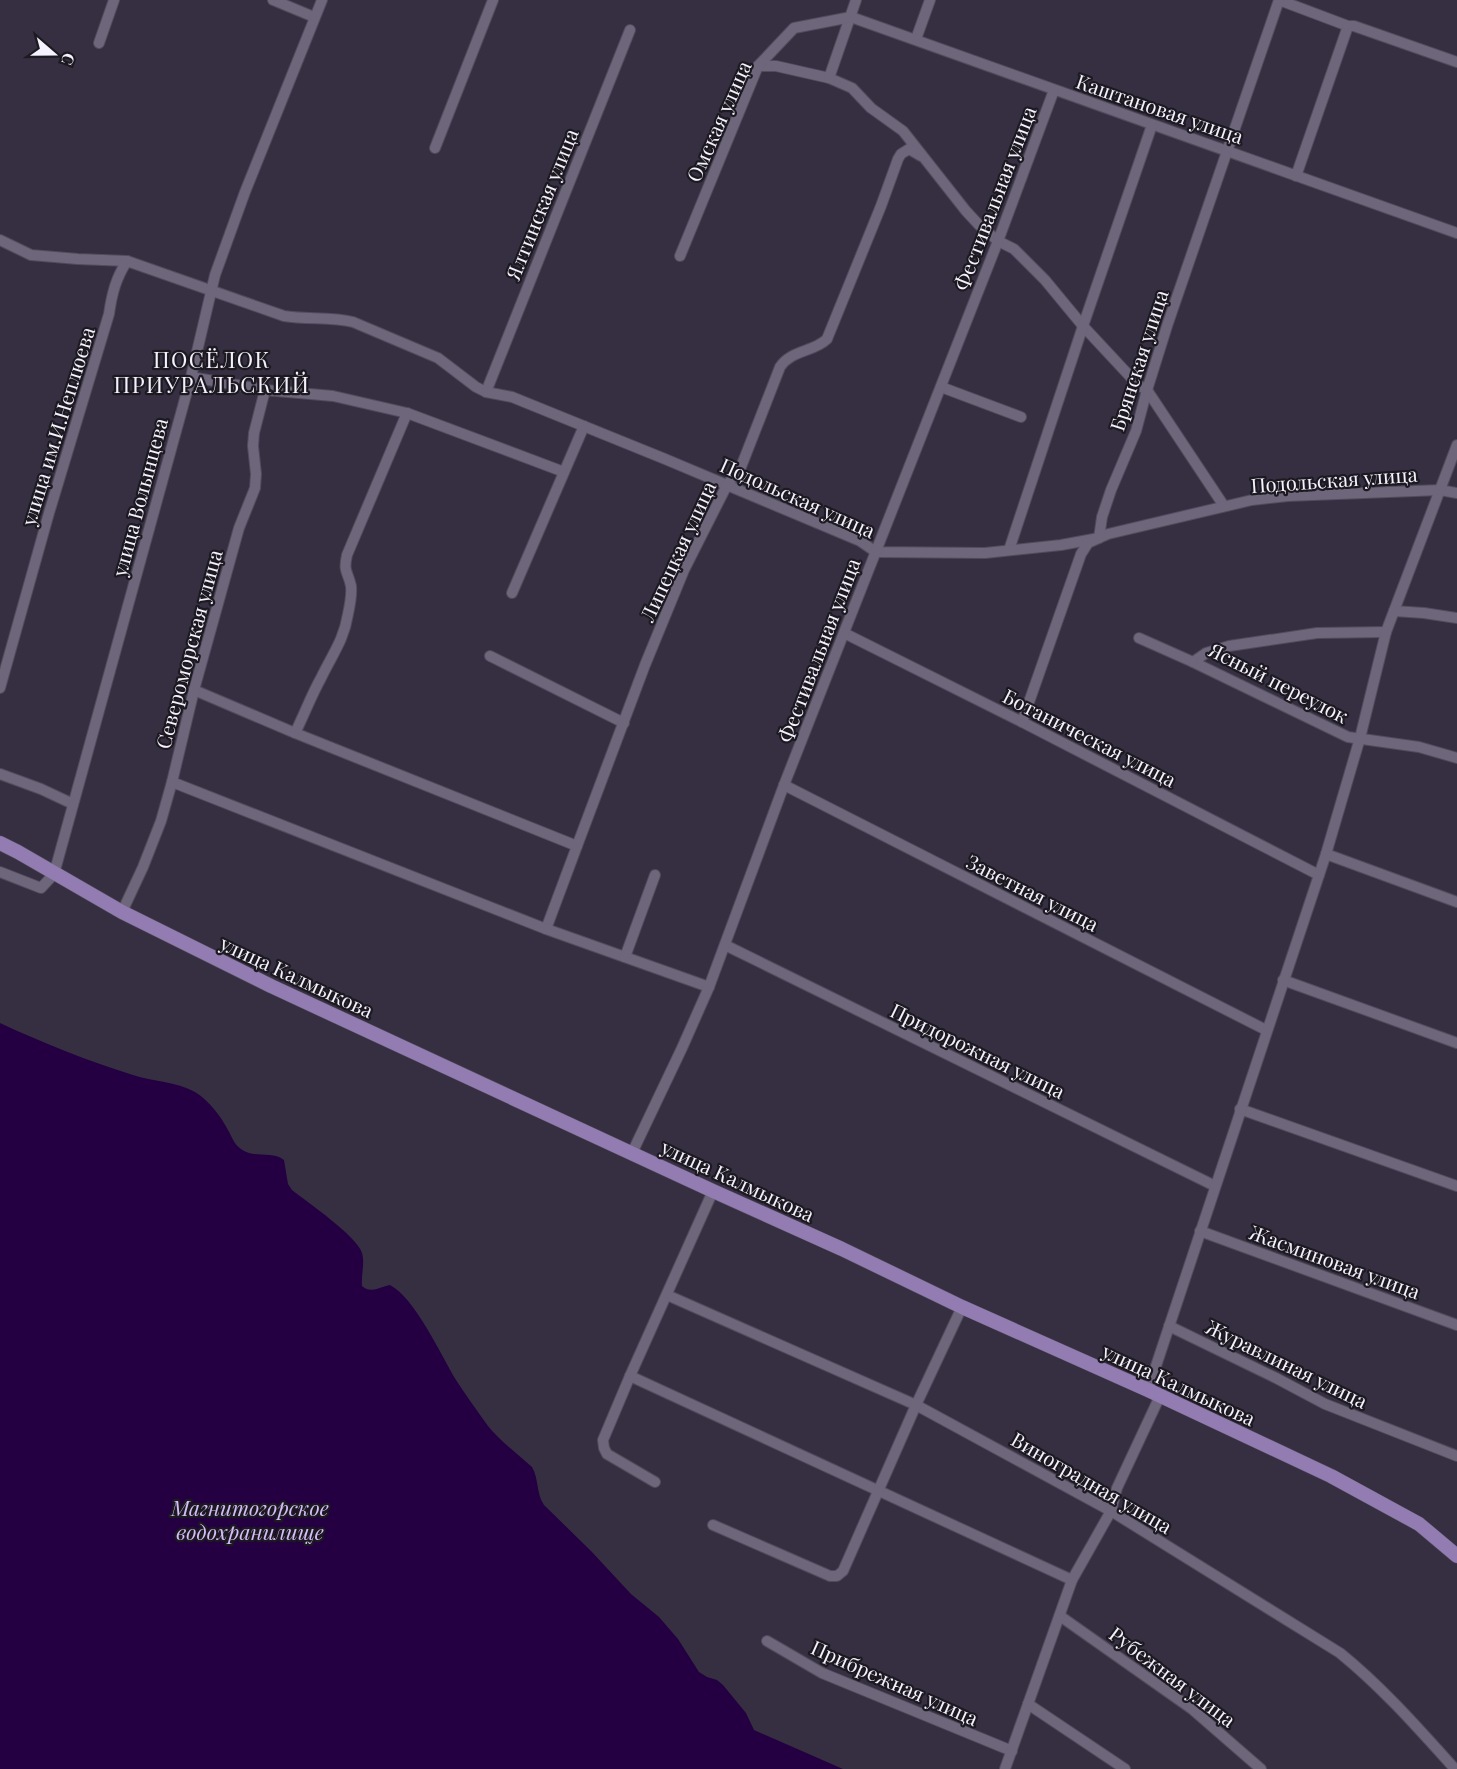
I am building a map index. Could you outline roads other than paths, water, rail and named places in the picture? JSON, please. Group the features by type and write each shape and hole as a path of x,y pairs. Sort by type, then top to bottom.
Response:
{"main road":[{"name":"улица Калмыкова","path":"0,843 122,912 271,986 1331,1476 1419,1524 1457,1556"}],"street":[{"path":"99,43 114,0"},
{"path":"273,0 314,17"},
{"name":"улица Волынцева","path":"54,874 191,377 215,275 245,192 322,0"},
{"path":"435,148 493,0"},
{"path":"829,78 856,0"},
{"path":"916,39 930,0"},
{"path":"1279,0 1348,26 1457,62"},
{"name":"Брянская улица","path":"1099,538 1102,517 1111,490 1136,431 1147,390 1279,0"},
{"name":"Каштановая улица","path":"851,17 1457,232"},
{"name":"Омская улица","path":"680,256 758,66 794,28 851,17"},
{"path":"1296,176 1348,26"},
{"name":"Ялтинская улица","path":"486,392 630,30"},
{"path":"758,66 777,66 829,78 852,88 871,108 903,131 973,218 998,241 1014,249 1045,280 1083,326 1138,385 1147,390 1224,506"},
{"name":"Фестивальная улица","path":"632,1152 709,987 784,785 998,241 1054,90"},
{"path":"1009,550 1152,125"},
{"name":"Липецкая улица","path":"546,929 684,570 727,485 741,467 784,361 827,339 901,154 909,149 921,156"},
{"path":"0,240 31,255 78,260 128,261 211,291"},
{"name":"улица им.И.Неплюева","path":"0,688 49,513 109,314 114,285 118,274 128,261"},
{"name":"Подольская улица","path":"211,291 284,316 301,319 339,318 353,322 438,358 464,379 486,392 512,397 584,426 860,541 876,552 985,553 1061,545 1099,538 1224,506 1288,496 1440,490 1457,493"},
{"path":"191,377 265,390 333,396 407,412 564,472"},
{"path":"941,387 1021,417"},
{"name":"Североморская улица","path":"122,912 154,842 239,528 255,488 254,433 265,390"},
{"path":"295,733 342,639 351,596 351,587 344,565 407,412"},
{"path":"512,593 584,426"},
{"path":"1005,1769 1072,1580 1111,1511 1117,1488 1154,1394 1169,1326 1326,854 1360,738 1386,633 1457,445"},
{"path":"1022,722 1083,548 1099,538"},
{"path":"1394,611 1457,618"},
{"name":"Ботаническая улица","path":"844,633 1319,875"},
{"name":"Ясный переулок","path":"1386,633 1306,634 1229,646 1206,653 1193,662 1348,737 1419,747 1457,758"},
{"path":"1140,638 1193,662"},
{"path":"490,657 624,723"},
{"path":"194,690 577,846"},
{"path":"0,774 73,804"},
{"path":"172,782 546,929 709,987"},
{"name":"Заветная улица","path":"784,785 1266,1030"},
{"path":"1326,854 1457,902"},
{"path":"0,872 41,888 54,874"},
{"path":"625,957 654,875"},
{"name":"Придорожная улица","path":"725,945 1215,1186"},
{"path":"1283,980 1457,1043"},
{"path":"1240,1109 1457,1186"},
{"path":"655,1482 607,1454 603,1440 713,1191"},
{"name":"Жасминовая улица","path":"1200,1231 1457,1325"},
{"name":"Виноградная улица","path":"667,1295 916,1405 1111,1511 1340,1653 1392,1699 1455,1769"},
{"path":"713,1525 830,1576 837,1576 843,1571 962,1307"},
{"name":"Журавлиная улица","path":"1169,1326 1325,1404 1457,1456"},
{"path":"630,1376 1072,1580"},
{"name":"Рубежная улица","path":"1060,1616 1192,1709 1261,1769"},
{"name":"Прибрежная улица","path":"767,1641 822,1673 1011,1751"},
{"path":"1029,1704 1125,1769"}],"water":[{"name":"Магнитогорское водохранилище","path":"0,1023 99,1064 188,1088 205,1099 214,1109 241,1149 251,1154 274,1155 284,1160 288,1184 292,1190 342,1229 358,1246 363,1257 362,1286 372,1290 390,1285 409,1302 427,1328 456,1380 488,1426 532,1467 544,1505 631,1594 659,1617 678,1639 699,1672 723,1685 746,1713 754,1730 843,1769 0,1769"}],"district":[{"name":"ПОСЁЛОК ПРИУРАЛЬСКИЙ","path":"212,372"}]}
